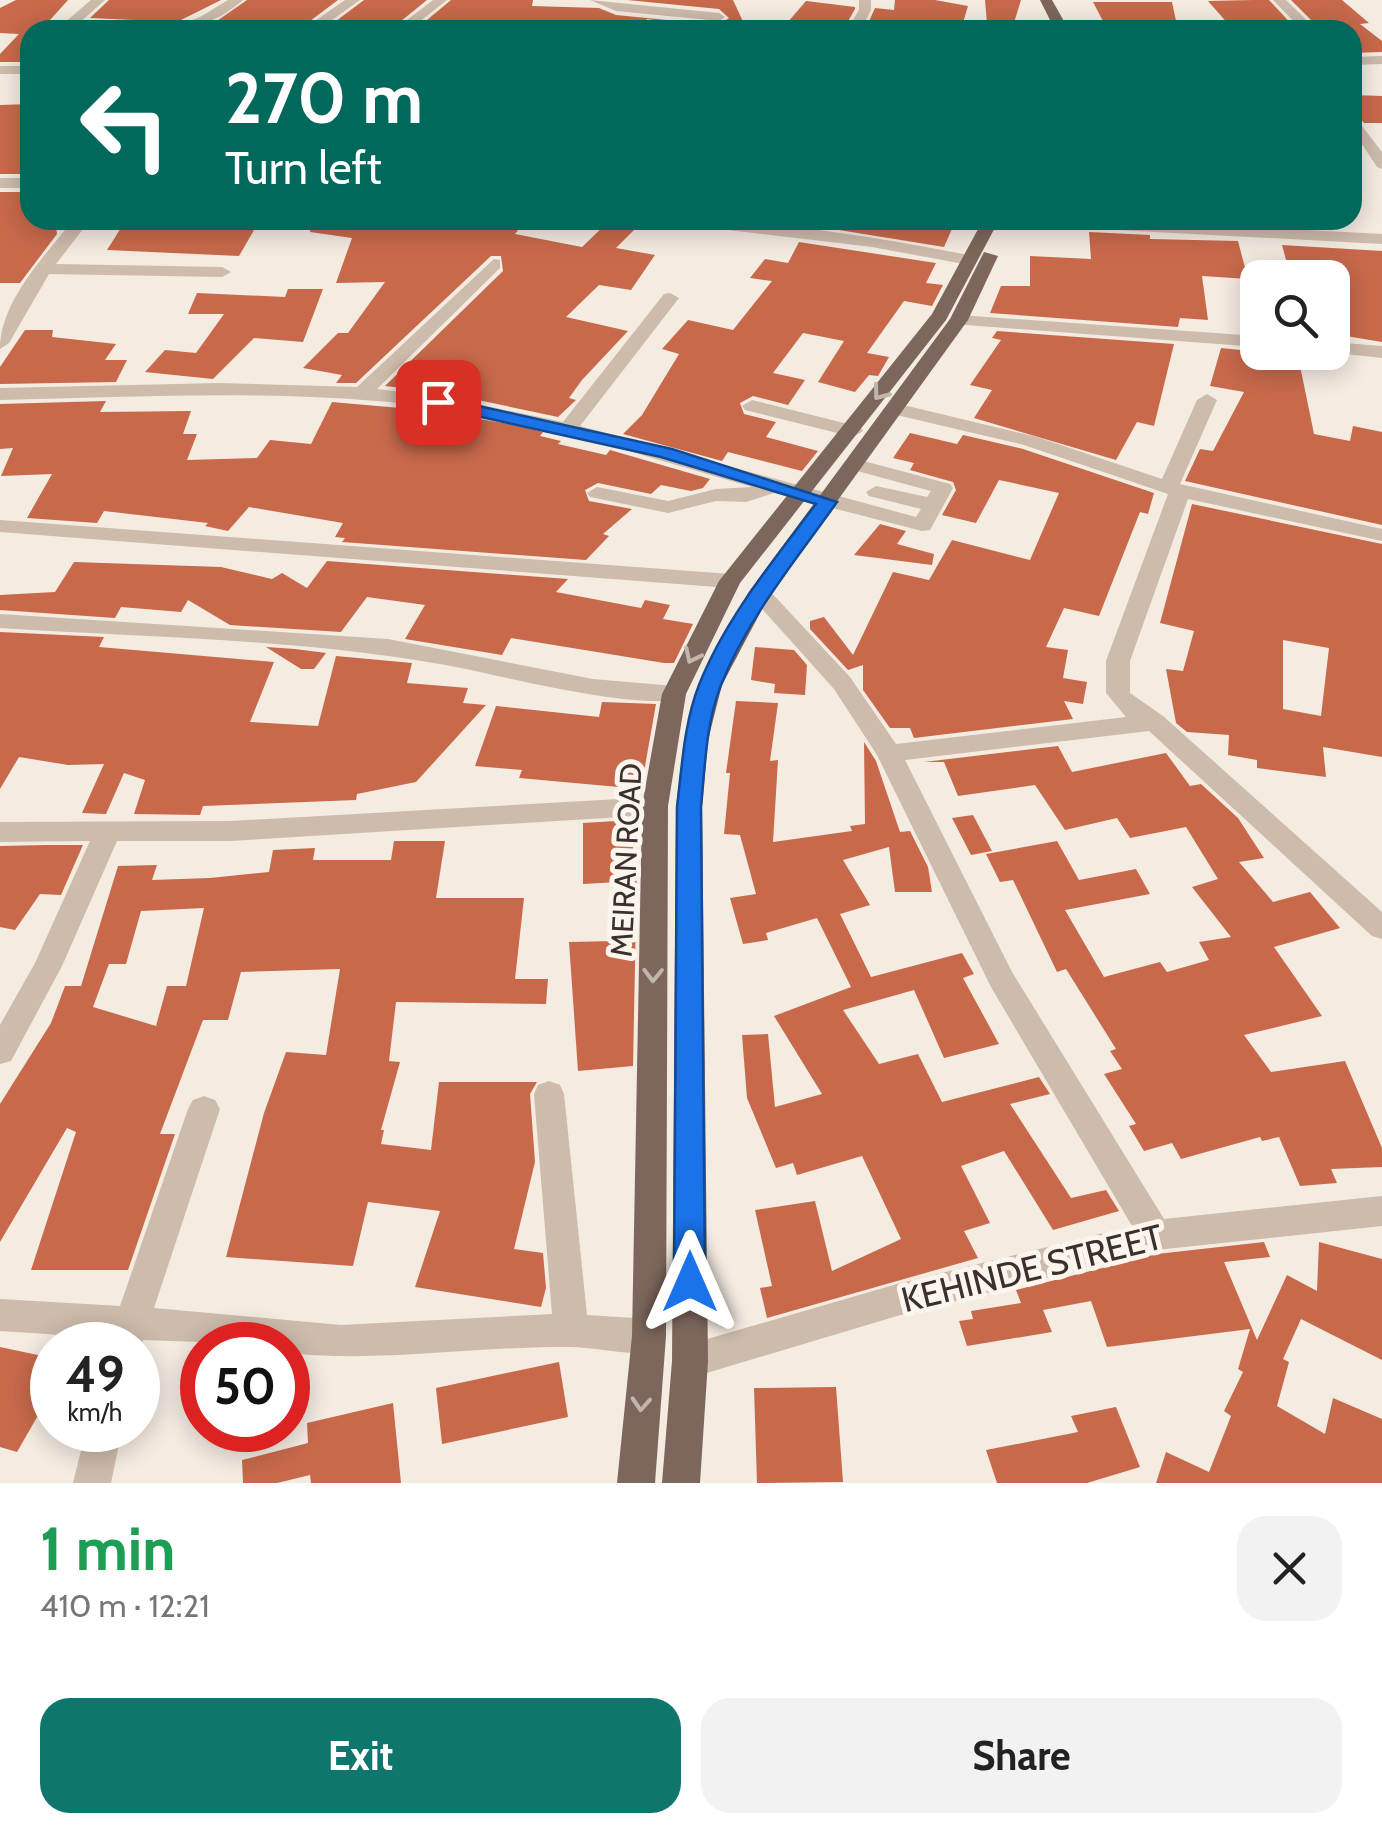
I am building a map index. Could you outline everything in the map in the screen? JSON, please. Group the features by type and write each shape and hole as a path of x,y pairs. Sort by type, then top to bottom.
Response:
{"main road":[{"name":"MEIRAN ROAD","path":"636,1483 648,1336 655,806 674,694 730,582 940,316 986,230"},
{"name":"MEIRAN ROAD","path":"681,1483 690,1361 691,790 696,740 710,686 760,593 802,493 853,464 895,409 958,320 1001,230"}],"street":[{"path":"75,20 99,0"},
{"path":"205,20 236,0"},
{"path":"324,20 354,0"},
{"path":"414,20 441,0"},
{"path":"596,0 616,7 719,17"},
{"path":"1280,0 1300,20"},
{"path":"676,20 688,11"},
{"path":"1362,131 1382,164"},
{"path":"1364,134 1382,134"},
{"path":"0,343 43,269 74,230"},
{"path":"771,230 872,242 969,260"},
{"path":"1204,230 1382,240"},
{"path":"361,394 494,264"},
{"path":"43,269 222,272"},
{"path":"567,429 670,298"},
{"path":"958,320 1240,341"},
{"path":"1350,349 1382,352"},
{"path":"0,394 361,394 438,402 567,429 864,512 922,524 933,505 882,483 853,464"},
{"path":"1207,400 1118,661 1114,686 1121,703 1154,722 1382,928"},
{"path":"752,406 853,430"},
{"path":"895,409 1030,441 1174,490 1382,535"},
{"path":"864,512 882,483"},
{"path":"597,492 668,507 716,496 802,493"},
{"path":"0,526 730,582"},
{"path":"760,593 842,683 889,752 1000,978 1156,1235"},
{"path":"0,621 388,646 593,688 674,694"},
{"path":"889,752 1154,722"},
{"path":"0,832 230,831 655,806"},
{"path":"0,1052 48,966 107,833"},
{"path":"549,1094 571,1330"},
{"path":"130,1322 204,1109"},
{"name":"KEHINDE STREET","path":"690,1361 897,1300 1156,1235 1382,1211"},
{"path":"0,1315 46,1322"},
{"path":"160,1335 341,1342 571,1330 648,1336"},
{"path":"92,1483 99,1452"}],"building":[{"path":"16,0 68,0 50,20 20,20 20,62 0,62 0,54 19,34 0,33 0,8"},
{"path":"109,0 221,0 181,20 90,18"},
{"path":"247,0 338,0 311,20 218,20"},
{"path":"364,0 427,0 402,20 337,20"},
{"path":"451,0 533,0 532,6 599,8 616,15 668,20 647,19 427,20"},
{"path":"627,0 733,0 742,20 726,20 729,18 719,9"},
{"path":"895,0 935,0 968,6 964,20 870,20 875,8 894,10"},
{"path":"985,0 1021,0 1015,20 987,20"},
{"path":"1269,0 1288,20 1225,20 1208,1"},
{"path":"1291,0 1342,0 1369,23 1362,24 1362,20 1311,20"},
{"path":"806,1 855,7 849,20 790,20"},
{"path":"1093,2 1172,2 1176,20 1102,20"},
{"path":"1362,26 1382,41 1382,52 1362,53"},
{"path":"1362,95 1382,96 1382,123 1364,123"},
{"path":"20,104 20,174 0,174 0,105"},
{"path":"0,192 20,192 20,230 56,230 57,234 20,283 0,283"},
{"path":"120,230 254,230 239,256 107,250"},
{"path":"518,230 515,234 582,247 600,230 634,230 616,248 655,255 631,290 599,285 566,317 628,331 582,380 569,398 576,400 558,417 440,392 385,386 503,271 501,256 491,256 356,383 336,383 342,375 303,368 338,333 348,333 385,282 336,283 352,238 310,232"},
{"path":"839,230 952,230 944,247"},
{"path":"1089,232 1150,235 1150,239 1238,241 1243,260 1240,278 1202,276 1208,320 1180,318 1178,327 990,313 1001,286 1030,286 1030,256 1091,259"},
{"path":"799,242 936,263 926,283 943,285 932,306 904,301 867,353 889,357 878,376 869,375 855,392 818,382 844,341 803,333 773,373 805,380 788,405 753,396 740,403 744,414 776,422 766,437 818,451 802,471 728,452 722,461 623,434 642,415 679,354 662,349 688,320 733,330 772,281 750,278 765,259 788,263"},
{"path":"1282,245 1382,251 1382,342 1350,337 1350,260 1286,260"},
{"path":"288,289 323,289 303,342 254,338 213,379 145,372 165,350 196,353 224,314 188,314 197,293 285,297"},
{"path":"25,330 53,330 52,337 116,344 105,360 127,360 116,382 0,384 0,367"},
{"path":"997,331 1174,344 1154,426 1137,422 1116,460 974,418 992,390 970,385 1001,340 992,338"},
{"path":"1221,348 1240,350 1240,370 1301,370 1314,434 1350,441 1353,426 1382,432 1382,525 1185,481 1200,449 1213,451 1244,392 1210,386"},
{"path":"106,401 100,412 191,411 183,434 197,434 187,460 257,458 270,440 311,444 332,402 434,411 514,425 543,432 540,436 561,441 558,444 606,455 610,450 710,479 703,488 691,491 661,485 651,494 598,483 585,490 589,501 632,509 603,534 609,536 586,560 342,542 345,538 335,537 343,523 249,507 228,531 205,526 208,523 104,511 97,523 27,518 52,474 1,476 13,448 0,449 0,404"},
{"path":"910,433 957,444 963,435 1023,449 1154,493 1148,514 1140,512 1099,616 1064,608 1046,647 1068,650 1063,678 1087,682 1083,704 1064,701 1073,719 914,738 910,728 890,728 863,690 863,665 848,670 810,629 810,621 824,617 853,655 893,572 929,580 952,540 1030,560 1059,493 999,480 976,523 942,515 956,490 953,482 910,470 914,463 893,458"},
{"path":"1192,504 1382,544 1382,757 1323,747 1326,777 1257,768 1257,760 1228,755 1229,735 1187,732 1176,723 1166,669 1183,671 1194,631 1160,623","holes":["1283,640 1329,648 1321,716 1283,709"]},
{"path":"880,524 906,531 897,544 934,554 932,565 854,555"},
{"path":"327,561 568,579 556,592 641,608 645,600 670,605 663,619 693,624 674,663 664,663 511,638 502,655 405,639 425,605 367,597 341,632 230,625 188,600 181,612 121,607 115,618 0,610 0,595 55,592 74,562 221,567 272,579 282,573 307,588"},
{"path":"0,632 104,637 99,647 274,662 250,722 318,726 336,656 412,663 407,683 468,688 463,703 486,705 416,782 357,794 356,800 203,806 200,815 134,814 145,780 124,773 106,814 82,813 104,764 68,765 19,757 0,789"},
{"path":"266,647 326,653 314,669 301,669"},
{"path":"755,647 794,650 807,665 805,695 774,693 775,684 751,680"},
{"path":"736,701 778,703 770,761 778,760 773,842 852,831 850,826 865,824 864,742 876,761 900,832 910,831 928,867 932,892 895,892 889,847 843,860 870,905 840,914 871,977 962,953 974,974 963,978 999,1044 944,1058 914,990 843,1010 879,1064 918,1054 942,1102 1039,1077 1050,1094 1010,1104 1071,1198 1106,1190 1119,1211 1053,1230 1004,1151 961,1166 990,1223 964,1231 978,1258 767,1318 760,1288 772,1286 755,1210 815,1201 832,1271 901,1239 862,1156 797,1175 793,1163 776,1168 747,1098 742,1035 768,1034 775,1107 822,1094 774,1016 851,987 817,918 766,933 768,940 743,944 730,898 756,894 740,835 724,834 730,773 726,773"},
{"path":"602,702 656,704 641,789 519,778 522,770 475,766 496,706 599,717"},
{"path":"1058,746 1072,772 1166,753 1190,786 1201,784 1238,818 1264,858 1239,862 1273,902 1310,892 1340,928 1274,947 1322,1016 1244,1035 1271,1072 1345,1061 1382,1148 1382,1167 1331,1169 1337,1183 1300,1186 1279,1137 1262,1141 1260,1137 1181,1159 1172,1143 1144,1151 1129,1126 1136,1124 1104,1074 1122,1069 1110,1051 1116,1049 1066,969 1057,972 1013,880 1000,882 986,854 1057,841 1079,880 1136,869 1150,894 1065,910 1104,977 1160,962 1167,972 1209,960 1199,942 1231,937 1192,887 1218,879 1186,827 1130,838 1117,818 1065,830 1035,785 958,796 944,762 924,762"},
{"path":"973,815 992,851 971,855 952,818"},
{"path":"633,820 633,863 637,862 633,1066 578,1071 569,942 615,941 618,882 583,884 583,823"},
{"path":"394,841 445,841 436,898 524,898 515,979 548,979 546,1004 396,1002 389,1061 400,1062 381,1130 381,1144 431,1150 439,1082 537,1082 530,1094 535,1162 514,1249 543,1253 546,1288 541,1307 415,1287 440,1211 368,1202 353,1266 226,1257 264,1113 286,1052 326,1055 340,969 241,972 228,1020 203,1020 160,1134 175,1134 128,1270 31,1270 76,1132 67,1128 0,1242 0,1104 51,1023 65,986 81,986 118,866 157,865 152,880 269,872 273,850 315,848 313,860 391,860","holes":["204,908 186,986 167,986 156,1026 93,1007 109,964 126,964 141,911"]},
{"path":"83,845 61,895 40,894 15,930 0,927 0,846"},
{"path":"1264,1242 1270,1257 1224,1262 1257,1340 1287,1275 1317,1291 1319,1242 1382,1259 1382,1360 1301,1319 1283,1359 1289,1362 1277,1406 1325,1434 1333,1398 1382,1419 1382,1483 1156,1483 1166,1452 1209,1472 1231,1416 1224,1411 1243,1372 1238,1369 1250,1329 1107,1347 1091,1301 1043,1310 1052,1332 967,1346 959,1321 973,1319 971,1311 1021,1303 1016,1290 1157,1254"},
{"path":"0,1347 30,1353 30,1429 17,1452 0,1447"},
{"path":"559,1362 568,1417 442,1444 436,1388"},
{"path":"836,1387 843,1482 757,1483 754,1388"},
{"path":"393,1403 401,1483 311,1483 310,1475 277,1483 243,1483 242,1460 273,1452 310,1452 310,1422"},
{"path":"1116,1407 1140,1467 1087,1483 997,1483 986,1450 1078,1432 1071,1416"}],"route":[{"path":"438,402 665,453 828,502 760,593 710,686 696,740 689,807 690,1282"}]}
